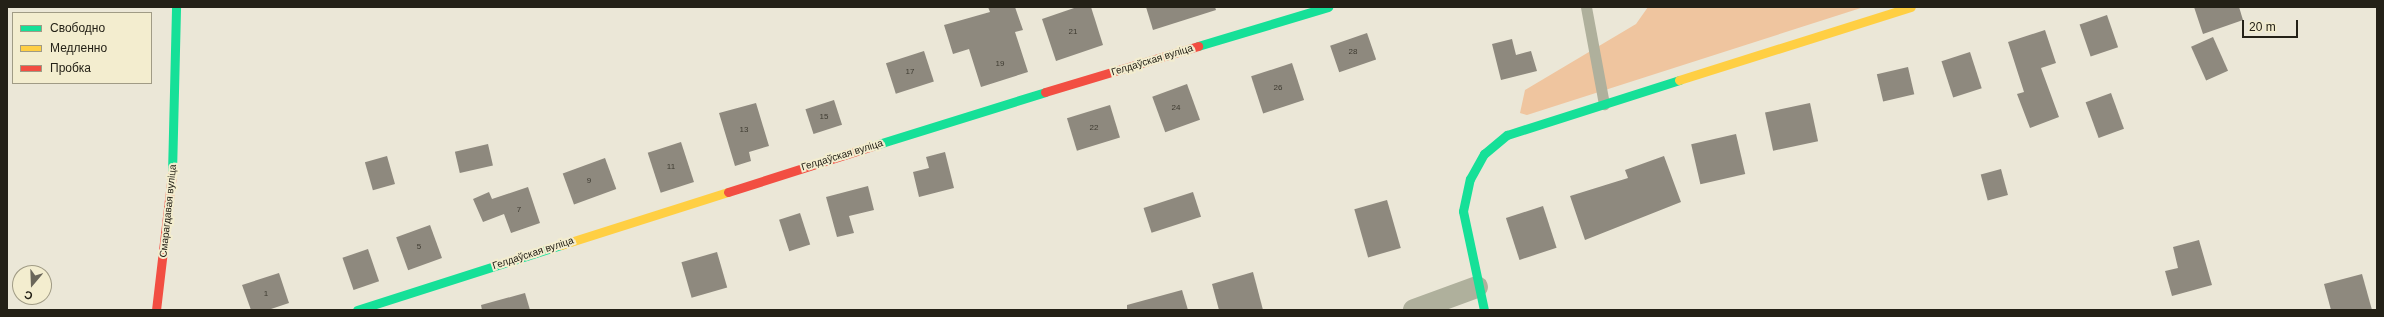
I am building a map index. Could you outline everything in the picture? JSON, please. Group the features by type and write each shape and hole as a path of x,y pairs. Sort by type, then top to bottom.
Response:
{"street":[{"name":"Смарагдавая вуліца","path":"156,310 171,189 176,111 176,7"},
{"name":"Гелдаўская вуліца","path":"357,310 950,121 1328,7"},
{"path":"1484,310 1477,287 1463,211 1470,179 1484,154 1507,134 1911,7"},
{"path":"1414,310 1477,287"}],"lane":[{"path":"1586,7 1604,104"}],"shaded area":[{"path":"1648,7 1864,7 1527,115 1520,113 1525,90 1636,24"}],"building":[{"path":"988,7 1015,7 1023,30 1015,32 1028,72 981,87 969,49 953,54 944,25 990,12"},
{"path":"1077,7 1091,7 1103,45 1056,61 1042,19"},
{"path":"1146,7 1215,7 1216,10 1153,30"},
{"path":"2194,7 2239,7 2243,20 2203,34"},
{"path":"2107,15 2118,47 2091,57 2080,24"},
{"path":"2045,30 2056,63 2041,68 2059,117 2030,128 2017,94 2024,92 2008,42"},
{"path":"1367,33 1376,59 1339,72 1330,46"},
{"path":"2213,37 2228,71 2206,81 2191,47"},
{"path":"1512,39 1516,55 1531,51 1537,71 1501,80 1492,44"},
{"path":"924,51 934,81 896,94 886,63"},
{"path":"1970,52 1982,88 1953,97 1941,61"},
{"path":"1292,63 1304,100 1263,113 1251,76"},
{"path":"1908,67 1914,94 1883,101 1877,74"},
{"path":"1187,84 1200,120 1165,132 1152,97"},
{"path":"2111,93 2124,129 2099,138 2086,102"},
{"path":"834,100 842,125 814,134 805,109"},
{"path":"756,103 769,146 749,152 751,161 735,166 719,113"},
{"path":"1810,103 1818,141 1773,151 1765,113"},
{"path":"1110,105 1120,138 1077,151 1067,118"},
{"path":"1736,134 1745,174 1700,184 1691,144"},
{"path":"681,142 694,182 661,193 648,153"},
{"path":"488,144 493,165 460,173 455,152"},
{"path":"945,152 954,188 919,197 913,172 929,168 926,157"},
{"path":"387,156 395,184 373,190 365,162"},
{"path":"1664,156 1681,202 1585,240 1570,196 1628,178 1625,170"},
{"path":"605,158 616,189 574,204 563,173"},
{"path":"2001,169 2008,195 1988,201 1981,174"},
{"path":"868,186 874,210 849,216 854,233 837,237 826,197"},
{"path":"528,187 540,223 511,233 504,214 483,222 473,199 489,192 492,199"},
{"path":"1193,192 1201,217 1152,233 1144,208"},
{"path":"1387,200 1401,248 1368,257 1354,209"},
{"path":"1543,206 1557,248 1520,260 1506,218"},
{"path":"800,213 810,244 789,251 779,220"},
{"path":"430,225 442,258 408,270 396,237"},
{"path":"2199,240 2212,285 2172,296 2165,271 2178,268 2173,247"},
{"path":"368,249 379,281 354,290 342,258"},
{"path":"717,252 727,288 692,298 681,262"},
{"path":"1253,272 1263,310 1219,310 1212,284"},
{"path":"279,273 289,303 268,310 251,310 242,285"},
{"path":"2362,274 2372,310 2331,310 2324,284"},
{"path":"1182,290 1188,310 1127,310 1127,305"},
{"path":"525,293 530,310 482,310 481,305"}],"traffic: fast":[{"path":"172,173 176,7"},
{"path":"1198,46 1328,7"},
{"path":"1484,310 1463,211 1470,179 1484,154 1507,135 1679,80"},
{"path":"872,146 1045,92"},
{"path":"357,310 561,245"}],"traffic: slow":[{"path":"1679,80 1911,7"},
{"path":"561,245 728,192"}],"traffic: jam":[{"path":"1045,92 1198,46"},
{"path":"728,192 872,146"},
{"path":"156,310 172,173"}]}
